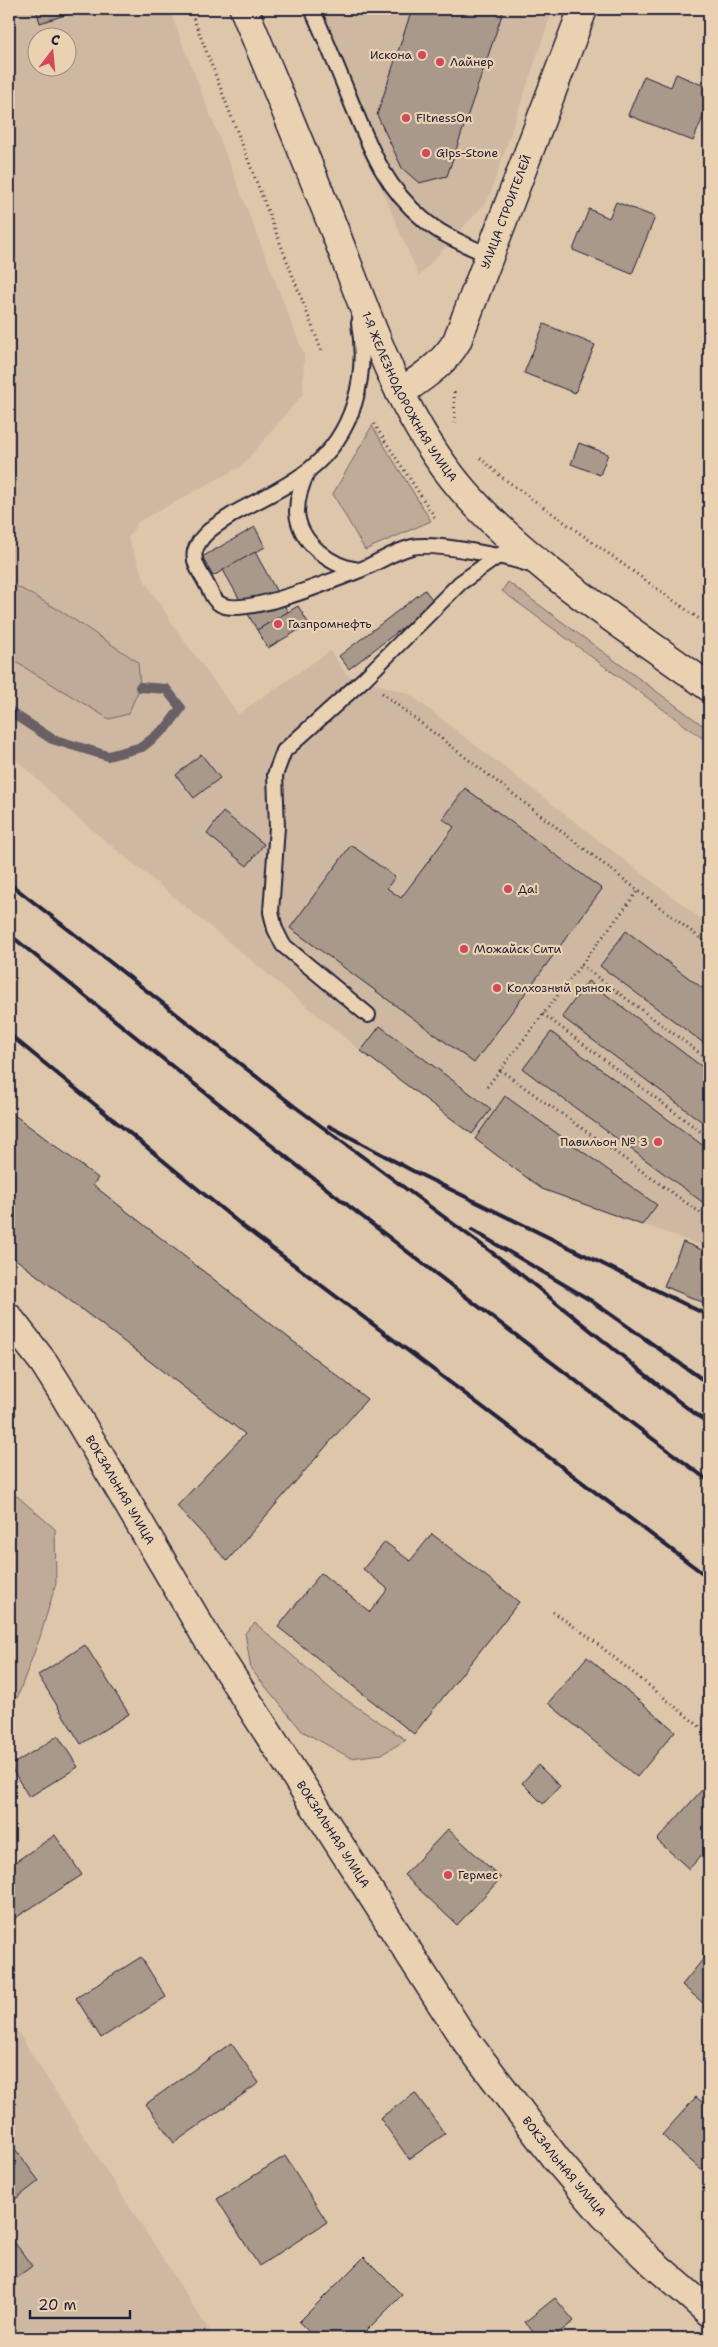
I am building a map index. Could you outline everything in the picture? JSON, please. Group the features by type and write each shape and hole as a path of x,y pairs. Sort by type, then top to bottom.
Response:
{"main road":[{"name":"1-Я ЖЕЛЕЗНОДОРОЖНАЯ УЛИЦА","path":"244,9 311,170 376,340 400,393 426,442 452,477 487,516 506,549 557,576 709,687"},
{"name":"УЛИЦА СТРОИТЕЛЕЙ","path":"400,393 430,372 453,349 583,9"},
{"name":"ВОКЗАЛЬНАЯ УЛИЦА","path":"9,1318 44,1363 63,1393 207,1638 461,2034 531,2128 603,2214 645,2256 709,2312"}],"lane":[{"path":"312,9 369,148 382,172 406,204 424,221 445,234 490,256"},
{"path":"357,287 362,357 357,398 352,415 337,441 308,471 302,482 297,514 309,541 332,563 346,569 360,570"},
{"path":"308,471 211,528 195,550 194,560 216,601 229,608 281,599 360,570 411,547 506,549"},
{"path":"368,1015 283,945 275,929 271,912 277,827 275,775 279,759 284,752 364,679 460,583 506,549"}],"path":[{"path":"190,9 322,352"},
{"path":"456,387 453,409 454,423 459,431"},
{"path":"374,424 436,519"},
{"path":"478,457 503,478 709,626"},
{"path":"364,679 709,945"},
{"path":"487,1087 638,891"},
{"path":"581,966 709,1060"},
{"path":"543,1014 709,1138"},
{"path":"500,1070 709,1218"},
{"path":"553,1612 585,1634 709,1734"}],"shaded area":[{"path":"9,9 169,9 304,355 303,394 242,466 138,522 128,538 145,581 175,628 238,714 330,651 347,675 409,694 709,925 709,1248 547,1190 361,1051 79,819 9,753"},
{"path":"304,9 553,9 488,200 419,276"},
{"path":"372,426 431,521 365,550 333,494"},
{"path":"9,582 61,611 138,662 140,687 128,714 109,719 9,658"},
{"path":"508,582 709,730 709,743 502,591"},
{"path":"17,1496 55,1529 56,1583 40,1637 17,1698 9,1693 9,1498"},
{"path":"255,1623 333,1691 406,1740 382,1754 351,1758 302,1731 251,1669 245,1633"},
{"path":"9,2017 32,2055 214,2338 9,2338"}],"building":[{"path":"36,9 84,9 40,23"},
{"name":"Лайнер","path":"412,9 504,9 447,176 419,183 402,168 377,115"},
{"path":"676,74 709,88 709,102 693,141 628,115 644,76 671,87"},
{"path":"616,202 655,217 632,274 573,250 589,209 609,218"},
{"path":"544,324 595,345 575,393 524,373"},
{"path":"579,443 608,454 600,475 571,464"},
{"path":"255,527 265,547 213,576 202,557"},
{"path":"255,552 288,612 257,630 223,570"},
{"path":"425,590 435,603 349,669 339,656"},
{"path":"298,606 309,624 268,648 257,630"},
{"path":"201,754 220,778 194,798 176,775"},
{"path":"465,788 602,889 474,1063 290,928 351,845 395,877 387,888 401,898 454,827 443,819"},
{"path":"223,812 264,844 247,866 207,834"},
{"path":"626,931 709,993 709,1047 600,966"},
{"path":"588,981 709,1072 709,1127 562,1017"},
{"path":"380,1026 491,1109 472,1134 361,1051"},
{"path":"551,1032 709,1150 709,1207 523,1069"},
{"path":"505,1096 657,1205 642,1225 542,1189 475,1139"},
{"path":"9,1111 98,1178 93,1185 367,1399 227,1561 177,1506 245,1434 9,1254"},
{"path":"683,1242 709,1253 709,1305 664,1286"},
{"path":"432,1534 519,1602 414,1734 278,1627 321,1573 370,1612 388,1589 363,1569 385,1542 410,1561"},
{"path":"85,1645 129,1714 81,1744 38,1675"},
{"path":"587,1657 675,1731 637,1777 548,1703"},
{"path":"58,1736 78,1767 29,1797 10,1766"},
{"path":"538,1765 560,1786 543,1804 522,1783"},
{"path":"709,1782 709,1847 689,1869 657,1840"},
{"path":"448,1829 501,1878 457,1925 404,1875"},
{"path":"55,1835 82,1875 9,1922 9,1866"},
{"path":"709,1952 709,2008 682,1985"},
{"path":"141,1957 166,1997 101,2038 76,1998"},
{"path":"231,2043 259,2083 174,2143 146,2104"},
{"path":"415,2093 445,2134 409,2159 380,2118"},
{"path":"696,2097 709,2108 709,2177 662,2135"},
{"path":"9,2141 39,2181 9,2204"},
{"path":"285,2156 327,2222 259,2266 217,2199"},
{"path":"9,2235 32,2266 9,2283"},
{"path":"364,2257 402,2295 359,2338 315,2338 299,2322"},
{"path":"555,2298 574,2321 552,2338 538,2338 525,2322"}],"waterway":[{"path":"9,711 52,739 108,756 142,747 167,727 181,708 166,689 140,687"}],"railway":[{"path":"9,883 294,1106 513,1268 709,1424"},
{"path":"9,934 356,1212 709,1481"},
{"path":"9,1034 244,1227 709,1578"},
{"path":"329,1126 413,1171 709,1316"},
{"path":"472,1230 590,1300 709,1384"}],"place":[{"name":"Искона","path":"422,55"},
{"name":"Лайнер","path":"440,62"},
{"name":"FitnessOn","path":"406,118"},
{"name":"Gips-Stone","path":"426,153"},
{"name":"Газпромнефть","path":"278,624"},
{"name":"Да!","path":"508,889"},
{"name":"Можайск Сити","path":"464,949"},
{"name":"Колхозный рынок","path":"497,988"},
{"name":"Павильон № 3","path":"658,1142"},
{"name":"Гермес","path":"448,1875"}]}
